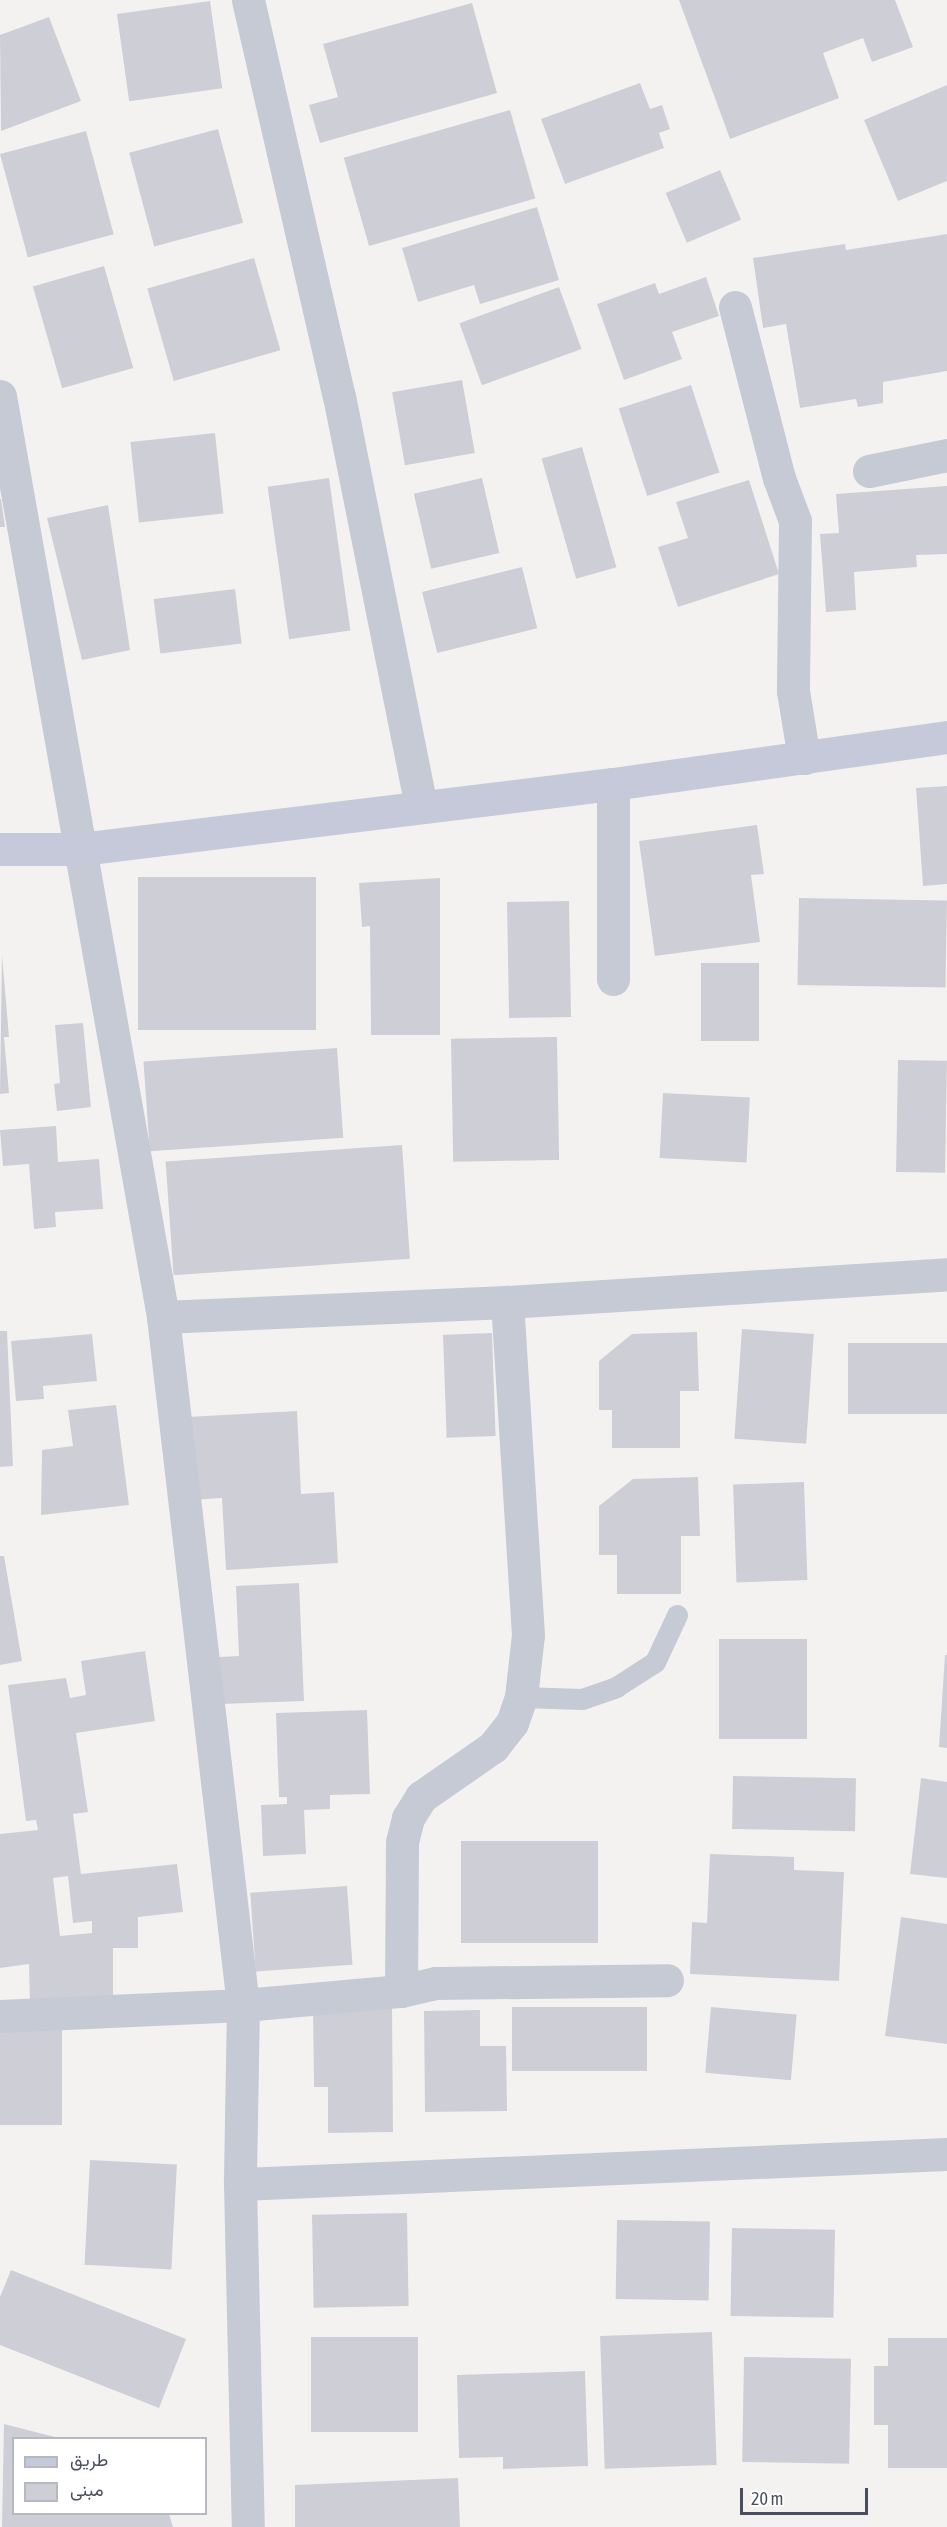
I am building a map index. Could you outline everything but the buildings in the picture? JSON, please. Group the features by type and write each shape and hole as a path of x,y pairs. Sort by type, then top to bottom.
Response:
{"main road":[{"path":"0,849 81,849 613,784 947,737"}],"street":[{"path":"248,0 339,396 421,806"},
{"path":"735,307 779,478 795,521 793,691 804,758"},
{"path":"0,396 163,1317 243,2005 240,2184 248,2527"},
{"path":"869,471 947,455"},
{"path":"613,784 613,979"},
{"path":"163,1317 507,1302 947,1274"},
{"path":"401,1991 402,1842 408,1818 421,1797 493,1747 512,1723 521,1697 528,1635 507,1302"},
{"path":"0,2016 243,2005 401,1991 436,1983 667,1980"},
{"path":"240,2184 947,2154"}],"lane":[{"path":"521,1697 582,1699 616,1687 655,1662 677,1616"}]}
